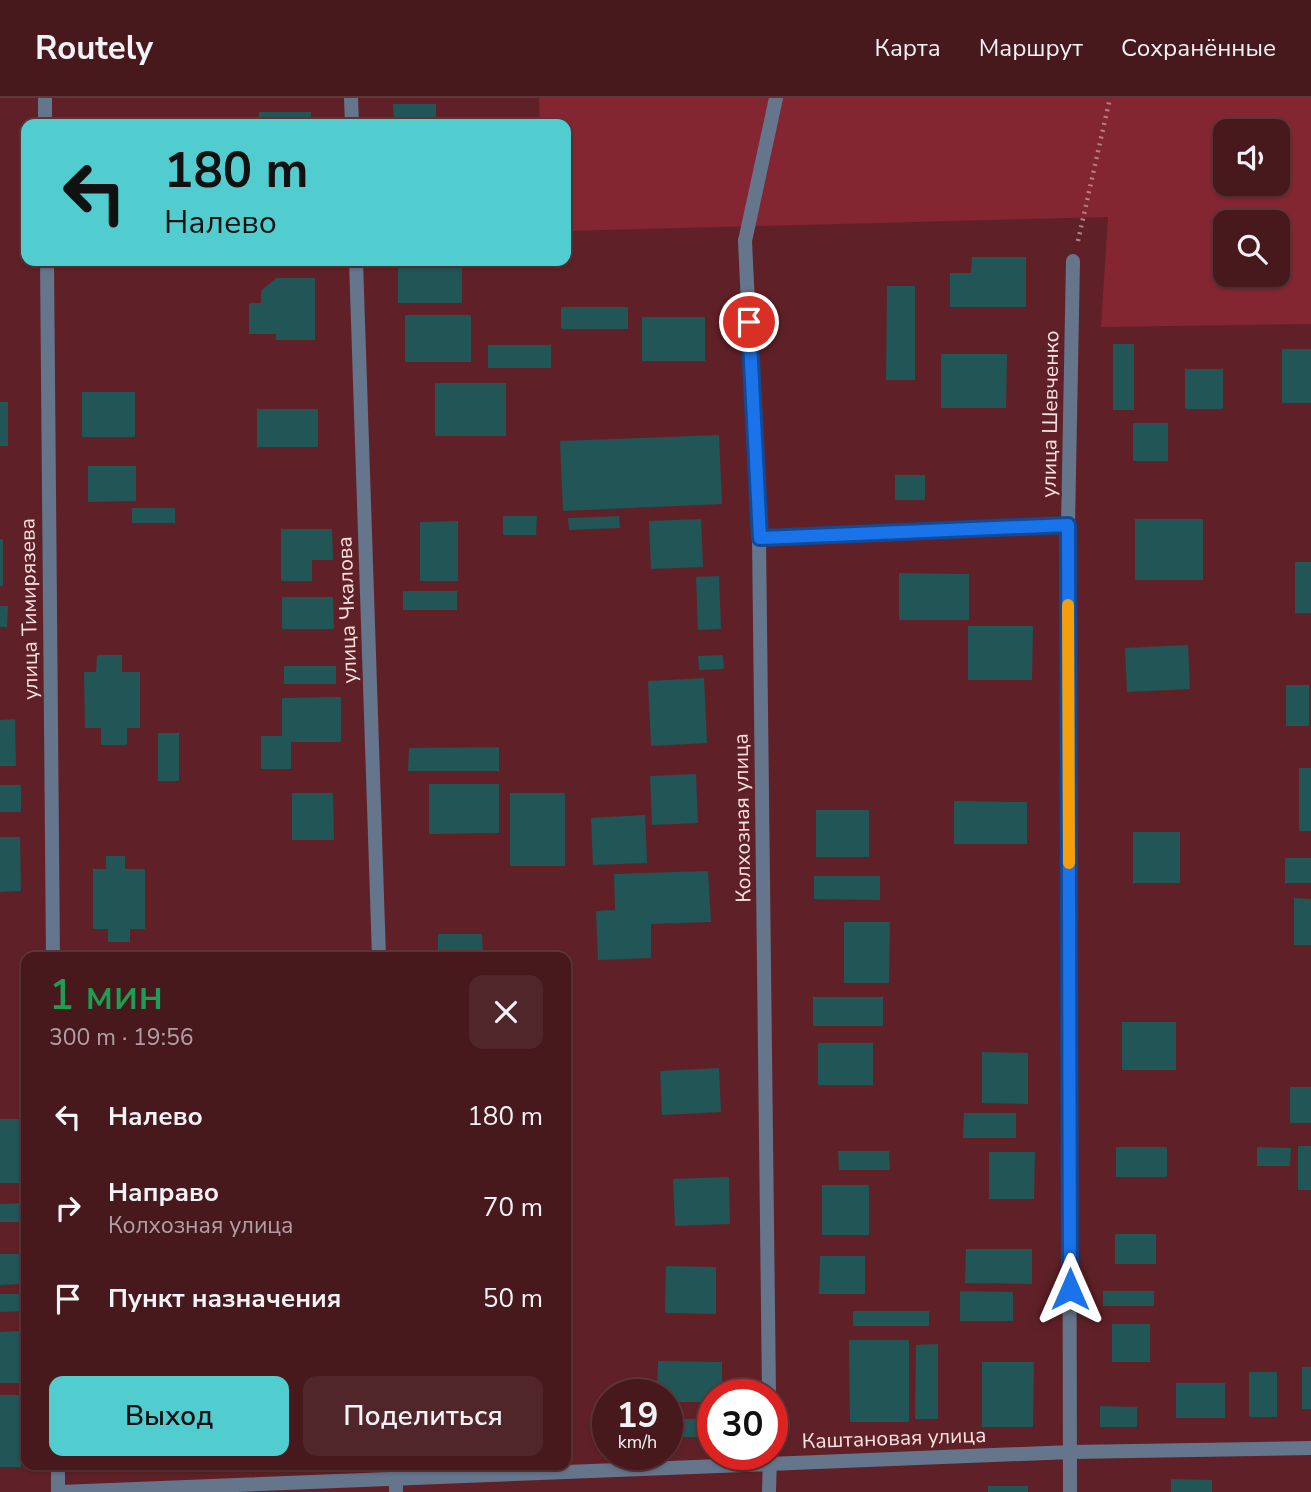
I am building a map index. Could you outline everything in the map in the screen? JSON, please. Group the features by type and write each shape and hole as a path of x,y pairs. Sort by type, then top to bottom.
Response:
{"street":[{"path":"45,98 45,119"},
{"path":"351,98 352,119"},
{"name":"Колхозная улица","path":"769,1379 760,538 745,242 776,98"},
{"name":"улица Шевченко","path":"1070,1492 1068,525 1073,261"},
{"name":"улица Тимирязева","path":"47,266 53,952"},
{"name":"улица Чкалова","path":"356,266 379,952"},
{"path":"760,538 1068,525"},
{"name":"Каштановая улица","path":"788,1459 1311,1448"},
{"name":"Каштановая улица","path":"571,1469 697,1463"},
{"path":"58,1470 59,1492"},
{"name":"Каштановая улица","path":"59,1492 553,1470"},
{"path":"769,1492 770,1470"}],"path":[{"path":"1073,261 1110,98"}],"shaded area":[{"path":"539,98 1311,98 1311,324 1101,327 1108,217 571,231 571,119 540,119"}],"building":[{"path":"393,104 436,104 436,119 394,119"},
{"path":"259,112 311,112 311,119 259,119"},
{"path":"972,257 1026,257 1026,307 950,307 950,273 971,273"},
{"path":"398,266 462,266 462,303 398,303"},
{"path":"276,278 315,278 315,340 276,340 276,334 249,334 249,303 261,303 261,291"},
{"path":"887,286 915,286 915,380 886,380"},
{"path":"561,307 628,307 628,329 561,329"},
{"path":"405,315 471,315 471,362 405,362"},
{"path":"642,317 705,317 705,361 642,361"},
{"path":"1113,344 1134,344 1134,410 1113,410"},
{"path":"488,345 551,345 551,368 488,368"},
{"path":"1282,349 1311,349 1311,403 1282,403"},
{"path":"941,354 1007,354 1006,408 941,408"},
{"path":"1185,369 1223,369 1223,409 1185,409"},
{"path":"435,383 506,383 506,436 435,436"},
{"path":"82,392 135,392 135,437 82,437"},
{"path":"0,402 8,402 8,446 0,446"},
{"path":"257,409 318,409 318,447 257,447"},
{"path":"1133,423 1168,423 1168,461 1133,461"},
{"path":"719,435 722,504 563,511 560,441"},
{"path":"88,466 136,466 136,501 88,502"},
{"path":"895,475 925,475 925,500 895,500"},
{"path":"132,508 175,508 175,523 132,523"},
{"path":"503,516 537,516 536,535 503,535"},
{"path":"619,516 620,528 569,530 568,518"},
{"path":"701,519 703,567 651,569 649,521"},
{"path":"1135,519 1203,519 1203,580 1135,580"},
{"path":"458,521 458,581 420,581 420,522"},
{"path":"281,529 332,529 333,560 312,560 312,581 281,581"},
{"path":"0,539 3,539 3,586 0,586"},
{"path":"1295,562 1311,562 1311,613 1295,613"},
{"path":"899,573 969,574 969,620 899,620"},
{"path":"719,576 721,629 698,630 696,577"},
{"path":"403,591 457,591 457,610 403,610"},
{"path":"282,597 333,597 334,629 282,629"},
{"path":"0,606 8,606 7,627 0,627"},
{"path":"968,626 1033,626 1032,680 968,680"},
{"path":"1188,645 1190,689 1127,692 1125,648"},
{"path":"97,655 122,655 122,672 140,672 140,728 127,728 127,745 101,745 101,728 85,728 84,672 96,672"},
{"path":"723,655 724,669 699,670 698,656"},
{"path":"284,666 336,666 336,684 284,684"},
{"path":"704,678 707,743 651,746 648,681"},
{"path":"1286,685 1309,685 1309,726 1286,726"},
{"path":"341,697 341,742 291,742 291,769 261,769 261,736 282,736 282,698"},
{"path":"15,719 16,766 0,766 0,720"},
{"path":"158,733 179,733 179,781 158,781"},
{"path":"499,747 499,771 408,771 409,748"},
{"path":"1299,768 1311,768 1311,831 1299,831"},
{"path":"696,774 698,823 652,825 650,776"},
{"path":"429,784 499,784 499,833 429,834"},
{"path":"0,785 21,785 21,812 0,812"},
{"path":"292,793 333,793 334,840 292,840"},
{"path":"510,793 565,793 565,866 510,866"},
{"path":"954,801 1027,802 1027,844 954,844"},
{"path":"816,810 869,810 869,857 816,857"},
{"path":"645,815 647,863 593,865 591,818"},
{"path":"1133,832 1180,832 1180,883 1133,883"},
{"path":"0,837 20,837 21,891 0,892"},
{"path":"106,856 125,856 125,869 145,869 145,929 130,929 130,942 108,942 108,929 93,929 93,869 106,869"},
{"path":"1285,858 1311,858 1311,883 1285,883"},
{"path":"708,871 711,922 651,924 651,958 598,960 596,911 615,910 614,874"},
{"path":"814,876 880,876 880,900 814,899"},
{"path":"1294,898 1311,899 1311,945 1294,945"},
{"path":"844,922 890,922 889,983 844,983"},
{"path":"438,934 482,934 483,952 438,952"},
{"path":"813,997 883,997 883,1026 813,1026"},
{"path":"1122,1022 1176,1022 1176,1070 1122,1070"},
{"path":"818,1043 873,1043 873,1085 818,1085"},
{"path":"982,1052 1028,1053 1028,1104 982,1103"},
{"path":"719,1068 721,1112 662,1115 660,1071"},
{"path":"1290,1087 1311,1087 1311,1123 1290,1123"},
{"path":"964,1113 1016,1113 1016,1138 963,1138"},
{"path":"0,1119 21,1119 21,1183 0,1183"},
{"path":"1298,1146 1311,1146 1311,1190 1298,1190"},
{"path":"1116,1147 1167,1147 1167,1177 1116,1177"},
{"path":"1257,1147 1291,1148 1290,1166 1257,1166"},
{"path":"838,1151 889,1151 890,1170 839,1170"},
{"path":"989,1152 1035,1152 1034,1199 989,1199"},
{"path":"729,1177 730,1224 675,1226 673,1179"},
{"path":"822,1185 869,1185 869,1235 822,1235"},
{"path":"21,1203 21,1222 0,1222 0,1204"},
{"path":"1115,1234 1156,1234 1156,1264 1115,1264"},
{"path":"966,1249 1032,1249 1032,1284 965,1283"},
{"path":"0,1254 21,1254 21,1284 0,1285"},
{"path":"820,1256 865,1256 865,1294 819,1294"},
{"path":"666,1266 716,1267 716,1314 665,1313"},
{"path":"960,1291 1013,1292 1013,1321 960,1321"},
{"path":"1103,1291 1154,1291 1154,1306 1103,1306"},
{"path":"0,1294 21,1294 21,1311 0,1312"},
{"path":"853,1311 929,1311 929,1326 853,1326"},
{"path":"1112,1324 1150,1324 1150,1362 1112,1362"},
{"path":"21,1331 21,1383 0,1383 0,1332"},
{"path":"849,1340 909,1340 909,1422 850,1422"},
{"path":"938,1344 938,1419 915,1419 916,1345"},
{"path":"658,1361 722,1362 722,1379 697,1379 697,1402 683,1402 683,1379 657,1379"},
{"path":"982,1362 1034,1362 1033,1427 982,1427"},
{"path":"1302,1367 1311,1367 1311,1409 1302,1409"},
{"path":"1249,1372 1277,1372 1277,1417 1249,1417"},
{"path":"1176,1383 1225,1383 1225,1418 1176,1418"},
{"path":"0,1395 21,1395 21,1467 0,1467"},
{"path":"1100,1406 1137,1407 1137,1427 1100,1427"},
{"path":"683,1419 697,1419 697,1437 683,1437"},
{"path":"1171,1479 1212,1480 1212,1492 1171,1492"},
{"path":"988,1486 1028,1486 1028,1492 988,1492"}],"slow traffic":[{"path":"1068,605 1069,863"}],"route":[{"path":"749,322 760,538 1068,525 1070,1289"}]}
